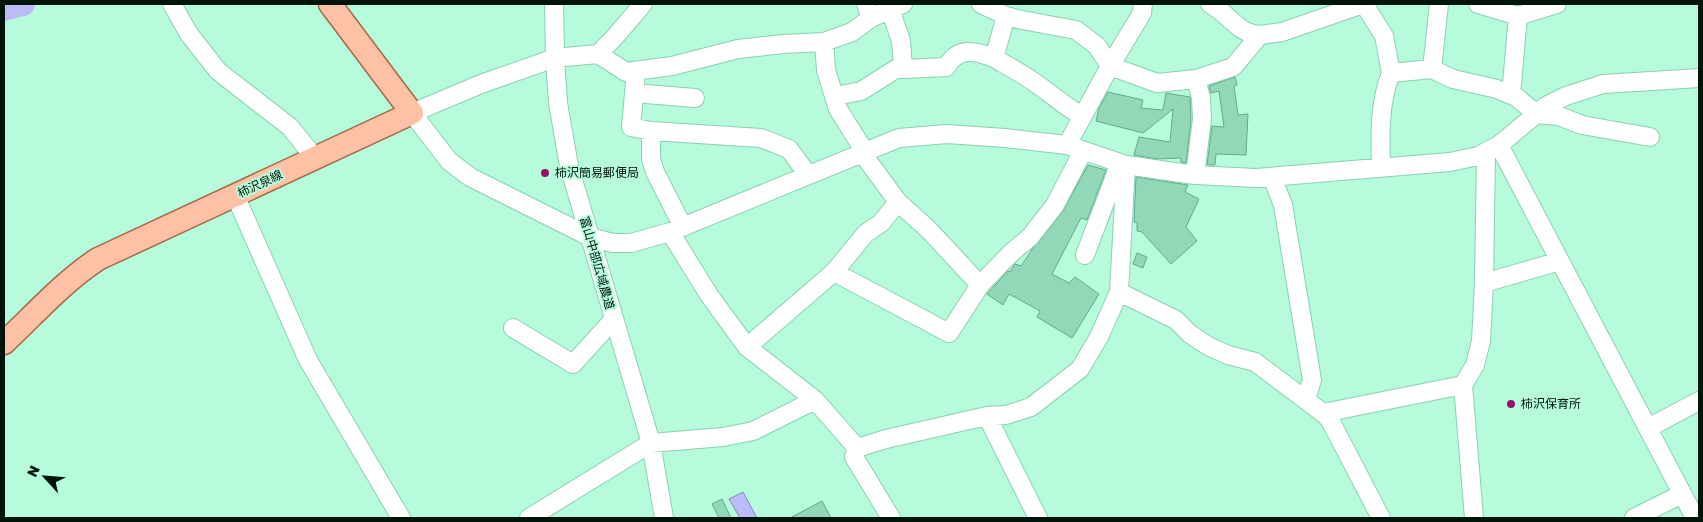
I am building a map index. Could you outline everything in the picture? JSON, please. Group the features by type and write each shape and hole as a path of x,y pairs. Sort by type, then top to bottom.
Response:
{"main road":[{"path":"330,4 412,113"},
{"name":"柿沢泉線","path":"4,342 65,284 98,259 412,113"}],"street":[{"path":"172,4 189,34 218,71 290,128 315,158"},
{"name":"富山中部広域農道","path":"554,4 558,103 569,166 651,443 664,518"},
{"path":"598,54 644,4"},
{"path":"981,4 1006,16 1076,30 1096,46 1110,66 1157,83 1196,79 1233,67 1260,35"},
{"path":"1210,4 1232,19 1240,29 1250,34 1260,35 1282,32 1364,4 1384,36 1391,72 1384,90 1380,129 1381,168"},
{"path":"1432,69 1439,4"},
{"path":"1478,4 1518,16 1556,4"},
{"path":"903,69 897,7 868,11 852,32 824,42 738,49 672,66 626,72 598,54 555,58 481,84 412,113 449,161 470,177 590,237 614,243 631,243 676,229 900,138 948,134 1005,138 1075,148 1123,164 1195,175 1272,177 1450,162 1478,156 1492,149 1546,106 1566,96 1603,84 1699,78"},
{"path":"834,272 949,333 980,285 1005,258 1030,237 1055,205 1075,148 1082,116 1110,66 1147,7"},
{"path":"994,58 1006,16"},
{"path":"1511,95 1518,16"},
{"path":"824,42 826,70 838,109 863,152 898,202 929,230 980,285"},
{"path":"835,96 861,91 896,69 946,67 951,58 967,51 994,58 1082,116"},
{"path":"1391,72 1432,69 1454,79 1497,89 1511,95 1538,114 1558,116 1582,126 1650,136"},
{"path":"636,71 631,127 651,131 760,138 789,149 808,175"},
{"path":"1195,175 1202,119 1201,98 1196,79"},
{"path":"634,93 695,98"},
{"path":"651,131 651,159 655,172 676,229 710,295 747,347 815,400 857,448"},
{"path":"1492,149 1560,261 1695,518"},
{"path":"1474,518 1463,385 1475,366 1481,341 1492,149"},
{"path":"1085,255 1123,164"},
{"path":"857,448 886,439 987,416 1006,415 1031,407 1080,369 1098,337 1119,292 1123,164"},
{"path":"1272,177 1283,205 1312,380 1306,400"},
{"path":"235,195 308,360 401,518"},
{"path":"747,347 834,272 866,233 881,223 898,202"},
{"path":"1484,283 1560,261"},
{"path":"1119,292 1176,320 1190,334 1208,346 1228,355 1255,362 1323,413 1330,420 1381,518"},
{"path":"513,328 573,364 614,319"},
{"path":"1323,413 1463,385"},
{"path":"529,518 651,443 723,437 753,431 815,400"},
{"path":"1648,428 1699,401"},
{"path":"987,416 1038,518"},
{"path":"857,448 854,457 891,518"},
{"path":"1634,518 1682,494"}],"water":[{"path":"743,492 757,518 740,518 729,499"}],"building":[{"path":"1235,77 1237,85 1234,86 1238,115 1248,114 1246,155 1216,154 1215,165 1207,165 1212,126 1224,127 1219,91 1211,93 1209,86"},
{"path":"1108,92 1143,100 1141,108 1163,110 1166,93 1190,97 1191,119 1186,163 1181,162 1181,158 1157,159 1134,155 1139,137 1170,142 1173,109 1143,133 1096,121 1099,108"},
{"path":"1088,165 1106,170 1087,220 1081,218 1052,274 1069,283 1075,277 1099,294 1072,338 1037,317 1040,311 1009,294 1003,305 987,294 1008,271 1010,272 1015,264 1021,266 1063,211"},
{"path":"1136,177 1188,185 1185,192 1199,199 1186,227 1197,241 1171,264 1142,232 1137,231 1137,223 1134,222"},
{"path":"1137,253 1147,257 1143,268 1133,264"},
{"path":"722,499 731,518 719,518 712,504"},
{"path":"822,501 831,518 790,518"}],"waterway":[{"path":"4,9 23,4"}],"place":[{"name":"柿沢簡易郵便局","path":"545,173"},
{"name":"柿沢保育所","path":"1511,404"}]}
